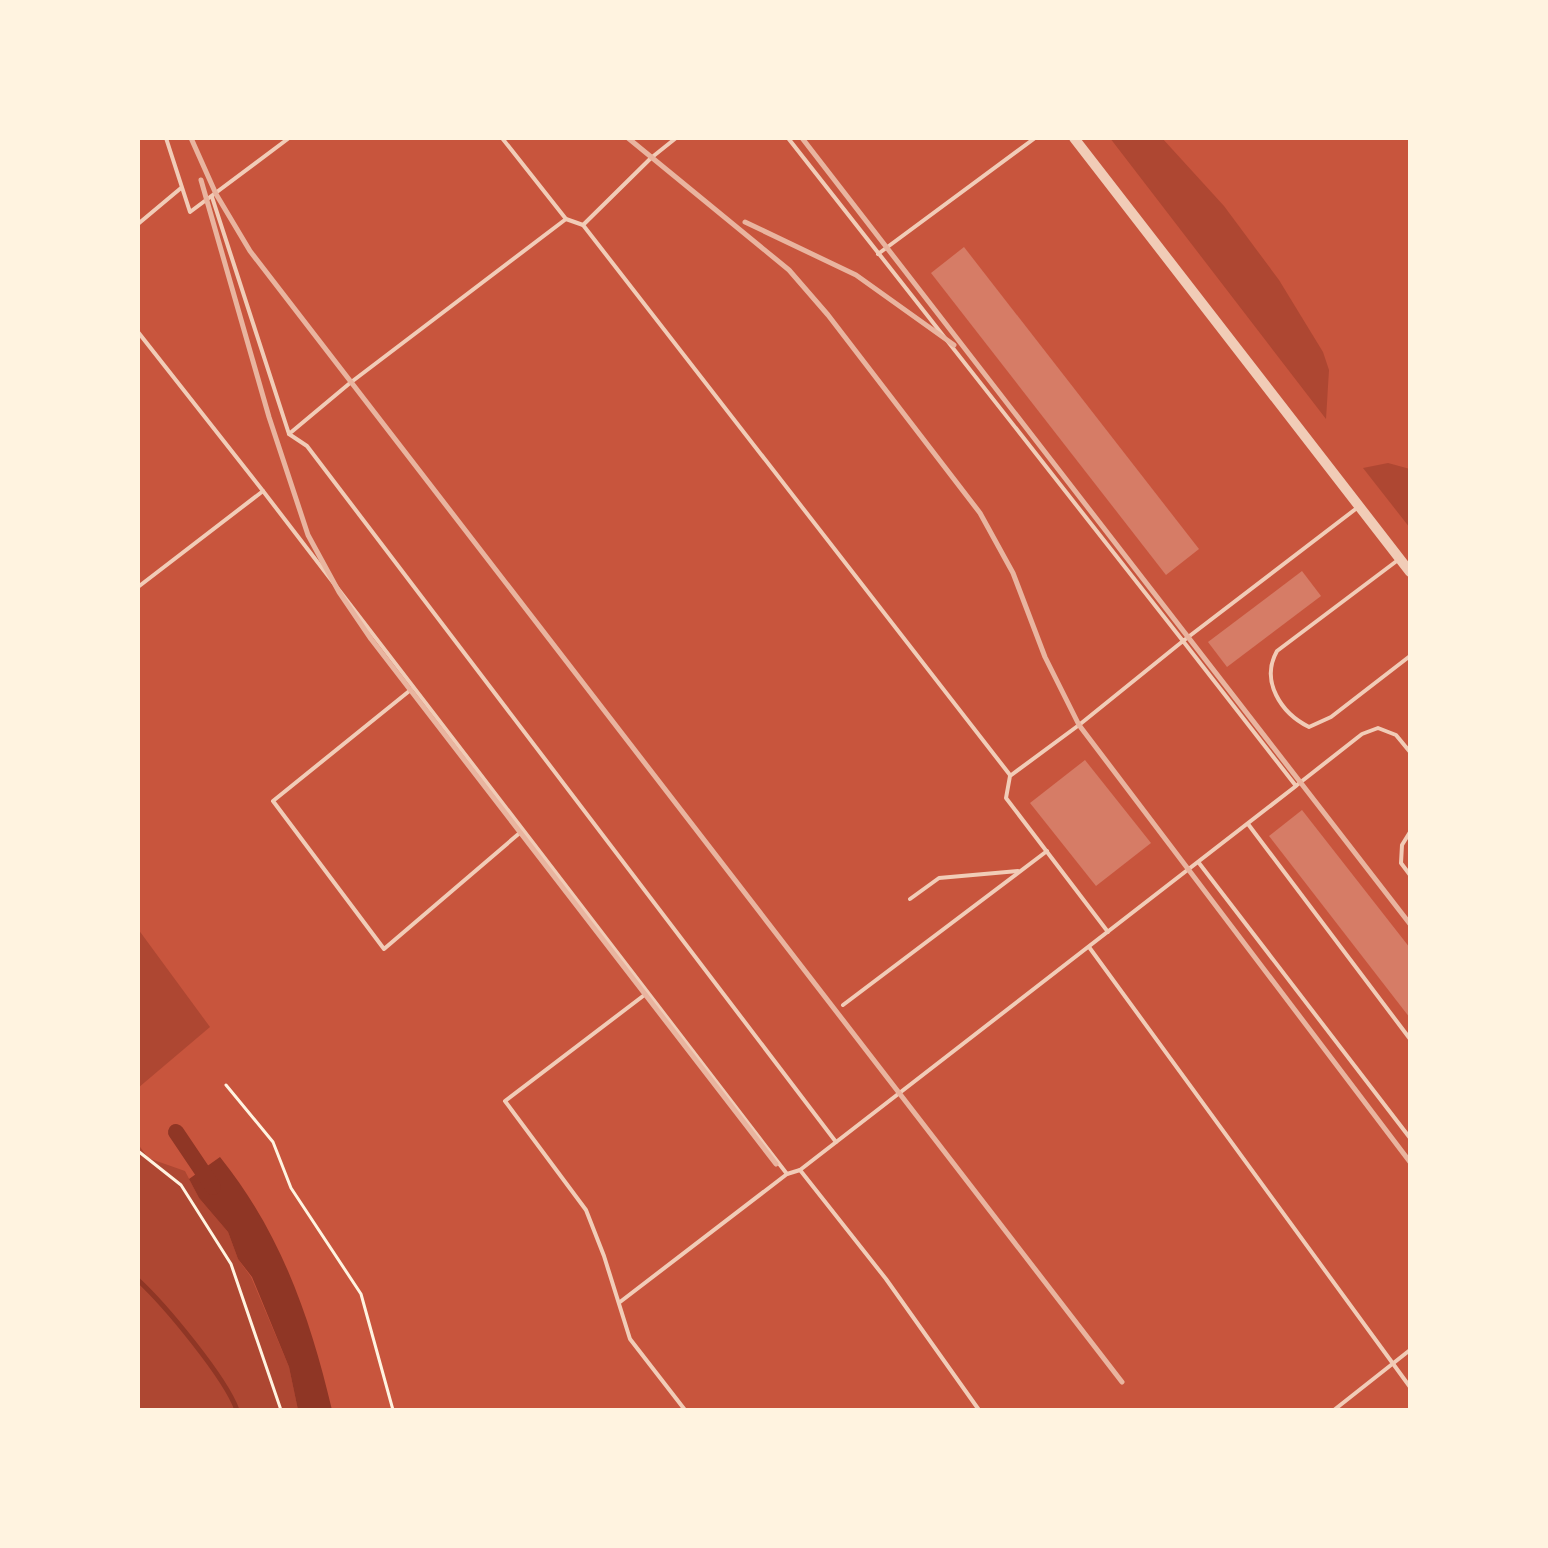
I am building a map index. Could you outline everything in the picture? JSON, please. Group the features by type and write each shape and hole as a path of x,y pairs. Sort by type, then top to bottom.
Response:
{"street":[{"path":"1074,138 1410,572"}],"lane":[{"path":"166,138 190,212 289,138"},
{"path":"502,138 566,219 583,225 1010,776"},
{"path":"583,225 651,158 676,138"},
{"path":"788,138 1296,786"},
{"path":"878,254 1035,138"},
{"path":"138,224 181,188"},
{"path":"212,197 289,434 307,446 836,1142"},
{"path":"289,434 363,373 566,219"},
{"path":"138,332 787,1174"},
{"path":"138,587 263,491"},
{"path":"1108,932 1006,798 1010,776 1359,506"},
{"path":"1400,559 1277,651 1269,665 1271,687 1296,720 1309,727 1331,717 1410,656"},
{"path":"413,688 273,801 384,949 522,831"},
{"path":"620,1302 787,1174 800,1170 1362,734 1378,728 1396,735 1410,752"},
{"path":"1248,824 1410,1039"},
{"path":"1410,832 1402,845 1401,863 1410,875"},
{"path":"843,1005 1047,851"},
{"path":"1199,863 1410,1138"},
{"path":"910,899 939,878 1020,870"},
{"path":"1089,947 1410,1387"},
{"path":"647,993 505,1101 586,1210 620,1302 630,1339 685,1410"},
{"path":"800,1170 886,1279 979,1410"},
{"path":"1334,1410 1410,1350"}],"path":[{"path":"226,1085 273,1142 291,1188 361,1294 393,1410"},
{"path":"138,1151 181,1185 231,1264 281,1410"}],"shaded area":[{"path":"1110,138 1162,138 1224,206 1279,280 1323,352 1329,370 1326,419"},
{"path":"1388,463 1410,469 1410,528 1363,468"},
{"path":"138,929 210,1027 138,1088"},
{"path":"138,1144 148,1158 185,1171 199,1198 228,1232 238,1259 251,1277 289,1367 298,1410 138,1410"},
{"path":"220,1157 260,1216 291,1277 314,1342 332,1410 298,1410 289,1367 252,1277 238,1259 228,1232 199,1198 189,1179"}],"building":[{"path":"964,247 1199,549 1166,575 931,273"},
{"path":"1302,571 1321,596 1227,667 1208,642"},
{"path":"1085,760 1151,843 1096,886 1030,803"},
{"path":"1302,810 1410,948 1410,1018 1269,836"}],"waterway":[{"path":"176,1132 213,1187"},
{"path":"138,1280 193,1342 220,1379 237,1410"}],"railway":[{"path":"191,138 216,194 250,251 1122,1382"},
{"path":"628,138 789,270 828,315 980,513 1013,573 1045,657 1079,725 1410,1162"},
{"path":"802,138 1410,924"},
{"path":"201,180 269,417 308,535 339,592 371,639 776,1164"},
{"path":"745,222 856,275 954,345"}]}
